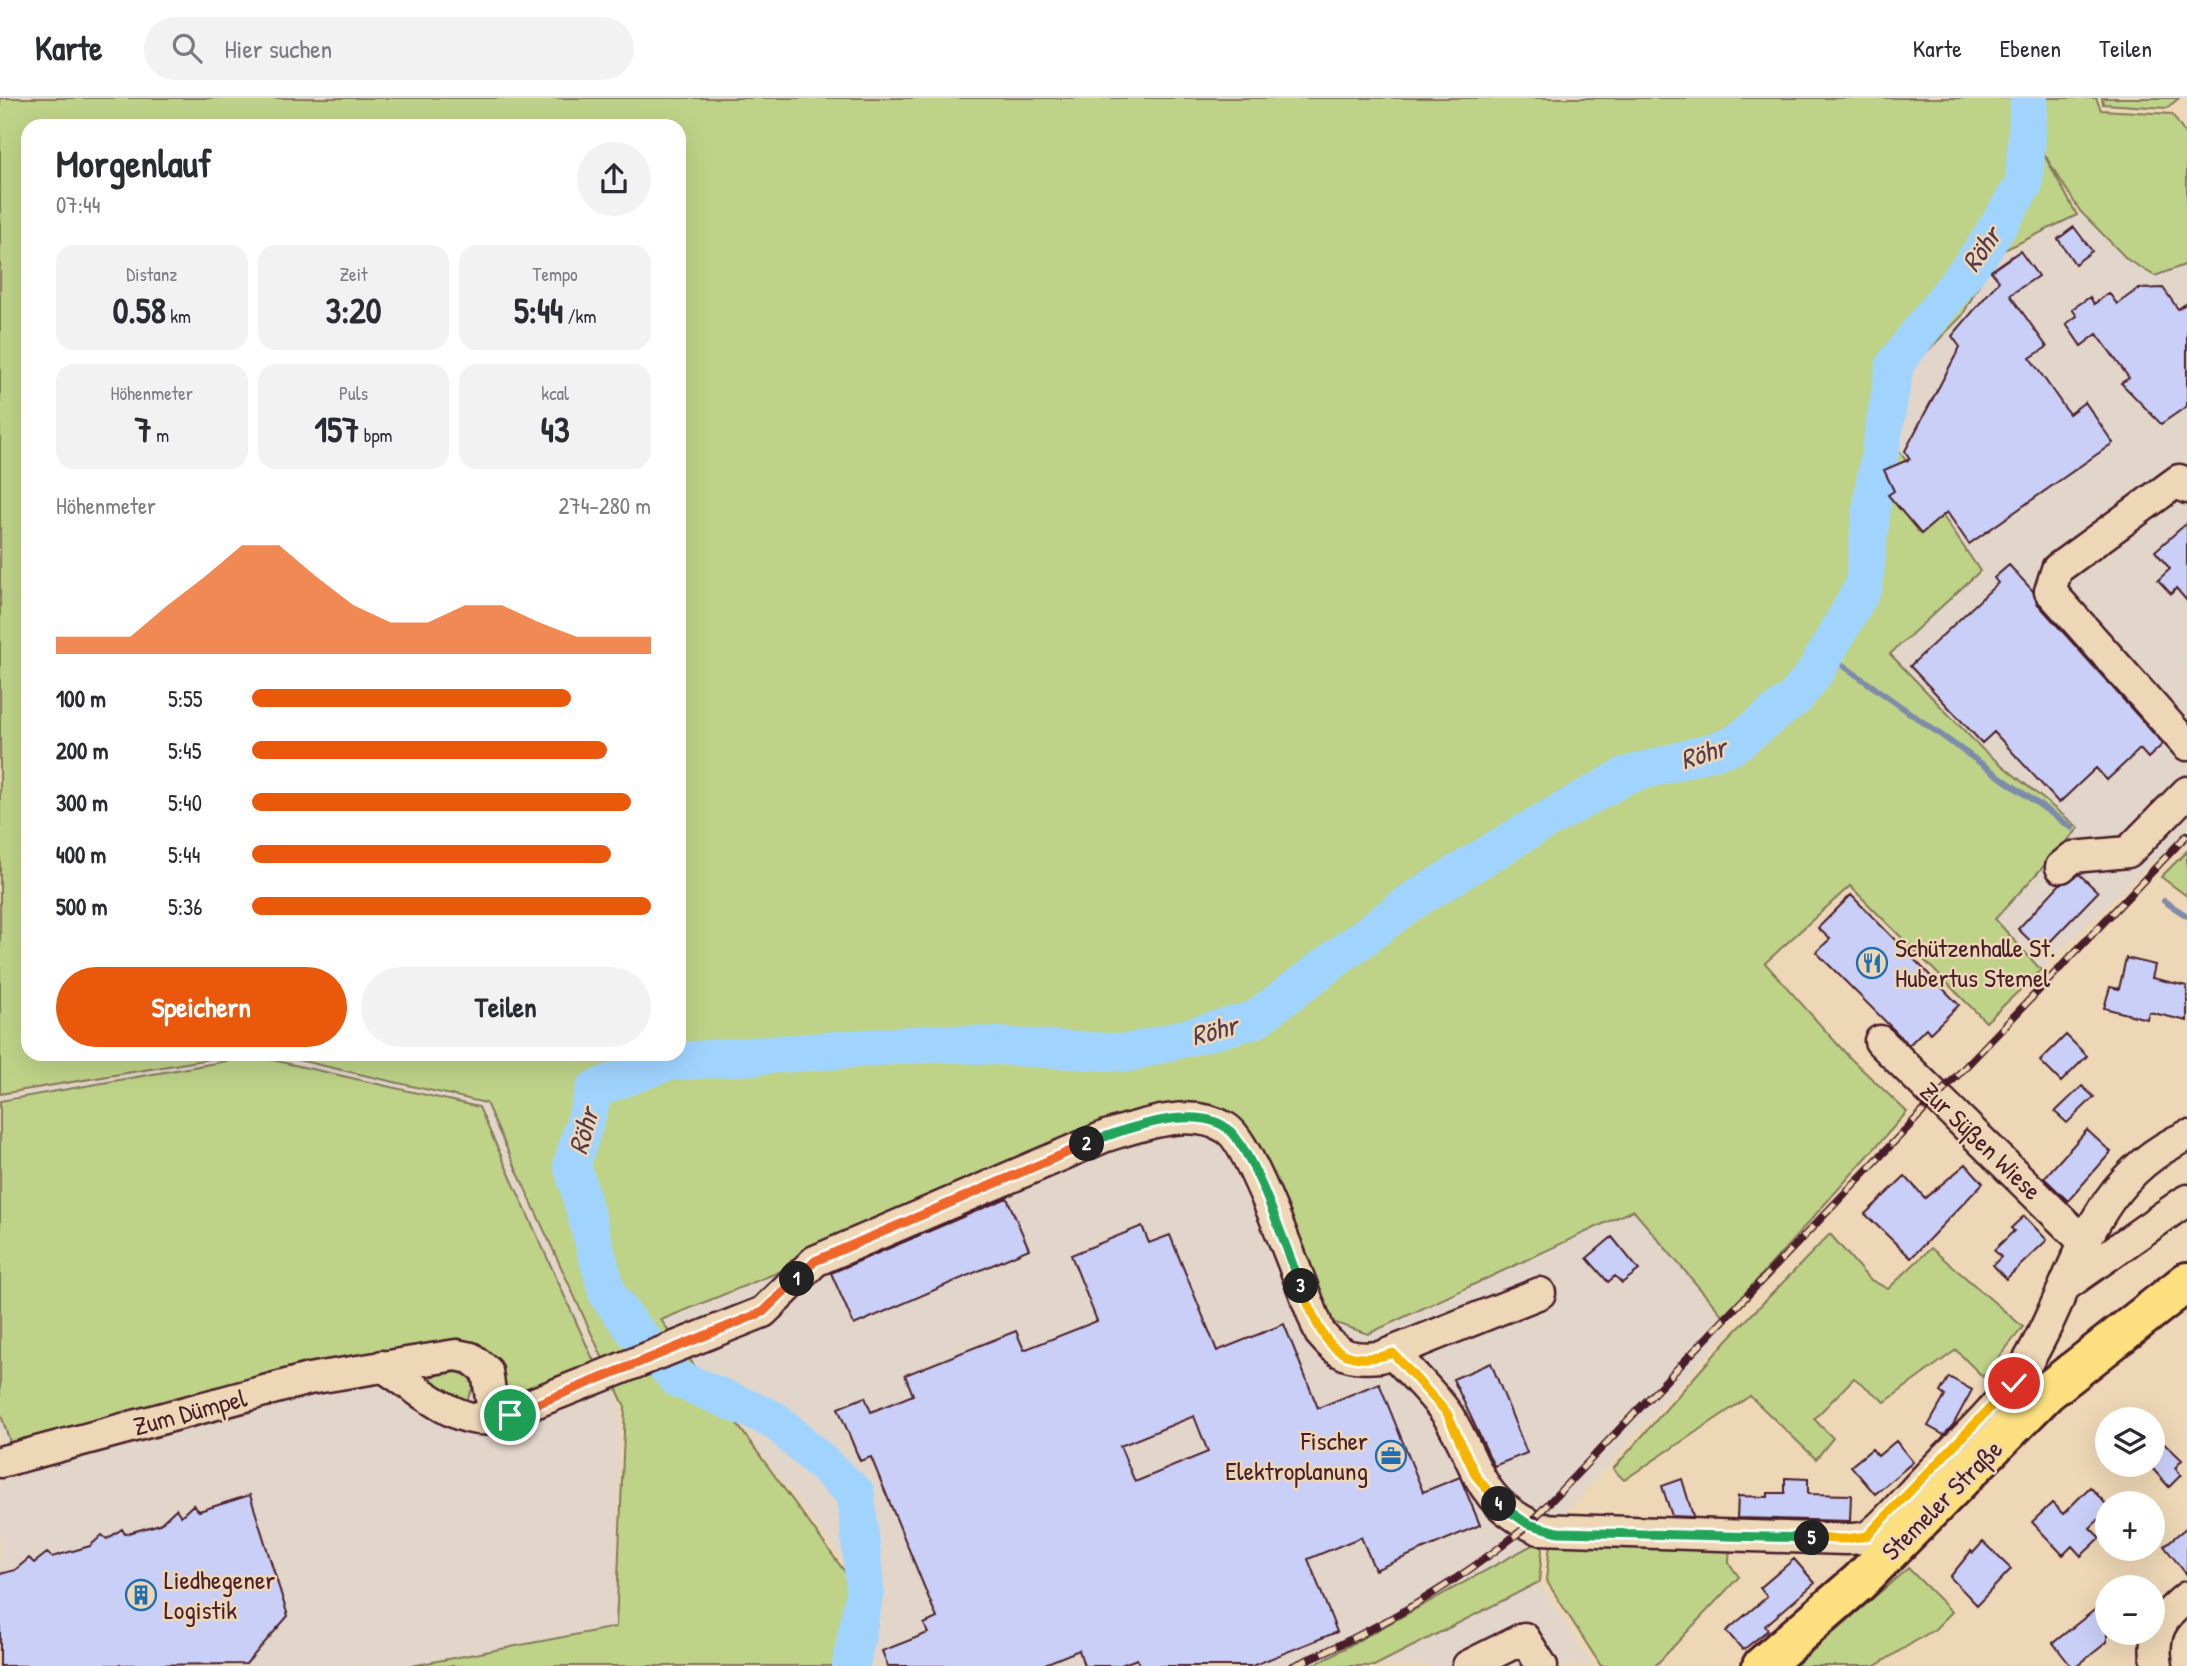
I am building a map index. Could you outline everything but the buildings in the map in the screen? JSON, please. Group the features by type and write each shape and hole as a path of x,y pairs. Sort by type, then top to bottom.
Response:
{"main road":[{"name":"Stemeler Straße","path":"1762,1666 1859,1582 2047,1392 2187,1282"}],"street":[{"path":"2187,488 2179,480 2057,569 2050,591 2187,746"},
{"path":"2062,867 2073,857 2128,852 2187,792"},
{"name":"Zur Süßen Wiese","path":"1880,1041 2083,1241"},
{"path":"382,1366 456,1415 469,1419 494,1419 763,1312 815,1261 1106,1136 1144,1124 1183,1119 1208,1120 1229,1129 1240,1143 1320,1333 1334,1349 1357,1359 1393,1353 1540,1293"},
{"path":"1393,1353 1447,1413 1476,1476 1488,1494 1501,1506 1539,1529 1845,1539 1867,1536 2014,1383 2065,1286 2083,1241 2131,1171 2151,1154 2187,1136"},
{"path":"2065,1286 2187,1200"},
{"name":"Zum Dümpel","path":"0,1462 309,1379 456,1355 471,1357 487,1371 494,1419"},
{"path":"2157,1666 2155,1639 2158,1623 2187,1597"},
{"path":"1468,1666 1524,1639 1542,1666"}],"shaded area":[{"path":"2080,211 2128,260 2155,276 2187,264 2187,829 2041,970 1995,919 2079,828 1982,749 1890,654 1980,571 1898,449 1912,367 1962,316 1999,258"},
{"path":"202,1061 303,1061 486,1103 620,1406 616,1627 411,1666 0,1666 0,1096"},
{"path":"1166,1114 1242,1140 1368,1334 1633,1210 1730,1328 1543,1539 1312,1666 862,1666 865,1590 660,1320"},
{"path":"1539,1582 1593,1666 1374,1666"}],"green space":[{"path":"0,98 2096,98 2101,110 2172,114 2187,137 2187,264 2155,276 2128,260 2080,211 2041,149 2077,215 1996,254 1962,316 1912,367 1898,449 1980,571 1890,654 1982,749 2079,828 1995,919 2041,970 1986,1022 1850,886 1765,963 1849,1057 1907,1112 1724,1317 1633,1210 1368,1334 1309,1314 1242,1140 1166,1114 661,1320 861,1594 857,1666 411,1666 616,1627 625,1407 486,1103 303,1061 686,1061 686,119 21,119 21,1061 198,1061 0,1094"},
{"path":"2102,98 2179,98 2167,108 2103,104"},
{"path":"2187,851 2187,896 2161,877"},
{"path":"227,1061 277,1061 479,1107 597,1368 519,1399 504,1394 494,1356 459,1338 11,1445 0,1412 0,1101"},
{"path":"1830,1234 1869,1279 1888,1289 1931,1248 2023,1327 1983,1377 1956,1350 1885,1402 1854,1378 1814,1419 1833,1438 1816,1459 1750,1396 1624,1480 1613,1469 1729,1338"},
{"path":"458,1372 469,1377 473,1387 467,1400 455,1402 431,1385 430,1380 433,1376"},
{"path":"1543,1539 1539,1582 1374,1666 1312,1666"},
{"path":"1730,1542 1729,1563 1739,1577 1655,1666 1601,1666 1546,1580 1550,1544"},
{"path":"1908,1568 1952,1612 1935,1629 1875,1666 1795,1666"}],"waterway":[{"name":"Röhr","path":"686,1061 938,1043 1128,1053 1254,1020 1408,904 1517,837 1625,776 1732,746 1795,698 1814,674 1864,586 1873,494 1895,364 1983,250 2024,184 2029,98"},
{"path":"1827,654 2072,828"},
{"path":"2164,901 2187,916"},
{"name":"Röhr","path":"681,1061 667,1062 595,1089 572,1164 608,1295 635,1331 678,1379 775,1420 856,1494 865,1590 851,1666"}],"railway":[{"path":"1293,1666 1415,1605 1472,1568 1527,1526 2187,835"}],"place":[{"name":"Schützenhalle St. Hubertus Stemel","path":"1872,963"},
{"name":"Fischer Elektroplanung","path":"1391,1456"},
{"name":"Liedhegener Logistik","path":"141,1595"}],"route":[{"path":"510,1415 629,1364 763,1312 815,1261 1106,1136 1144,1124 1183,1119 1208,1120 1229,1129 1240,1143 1320,1333 1334,1349 1357,1359 1393,1353 1447,1413 1476,1476 1488,1494 1517,1517 1539,1529 1558,1532 1845,1539 1867,1536 1898,1507 2014,1383"}]}
